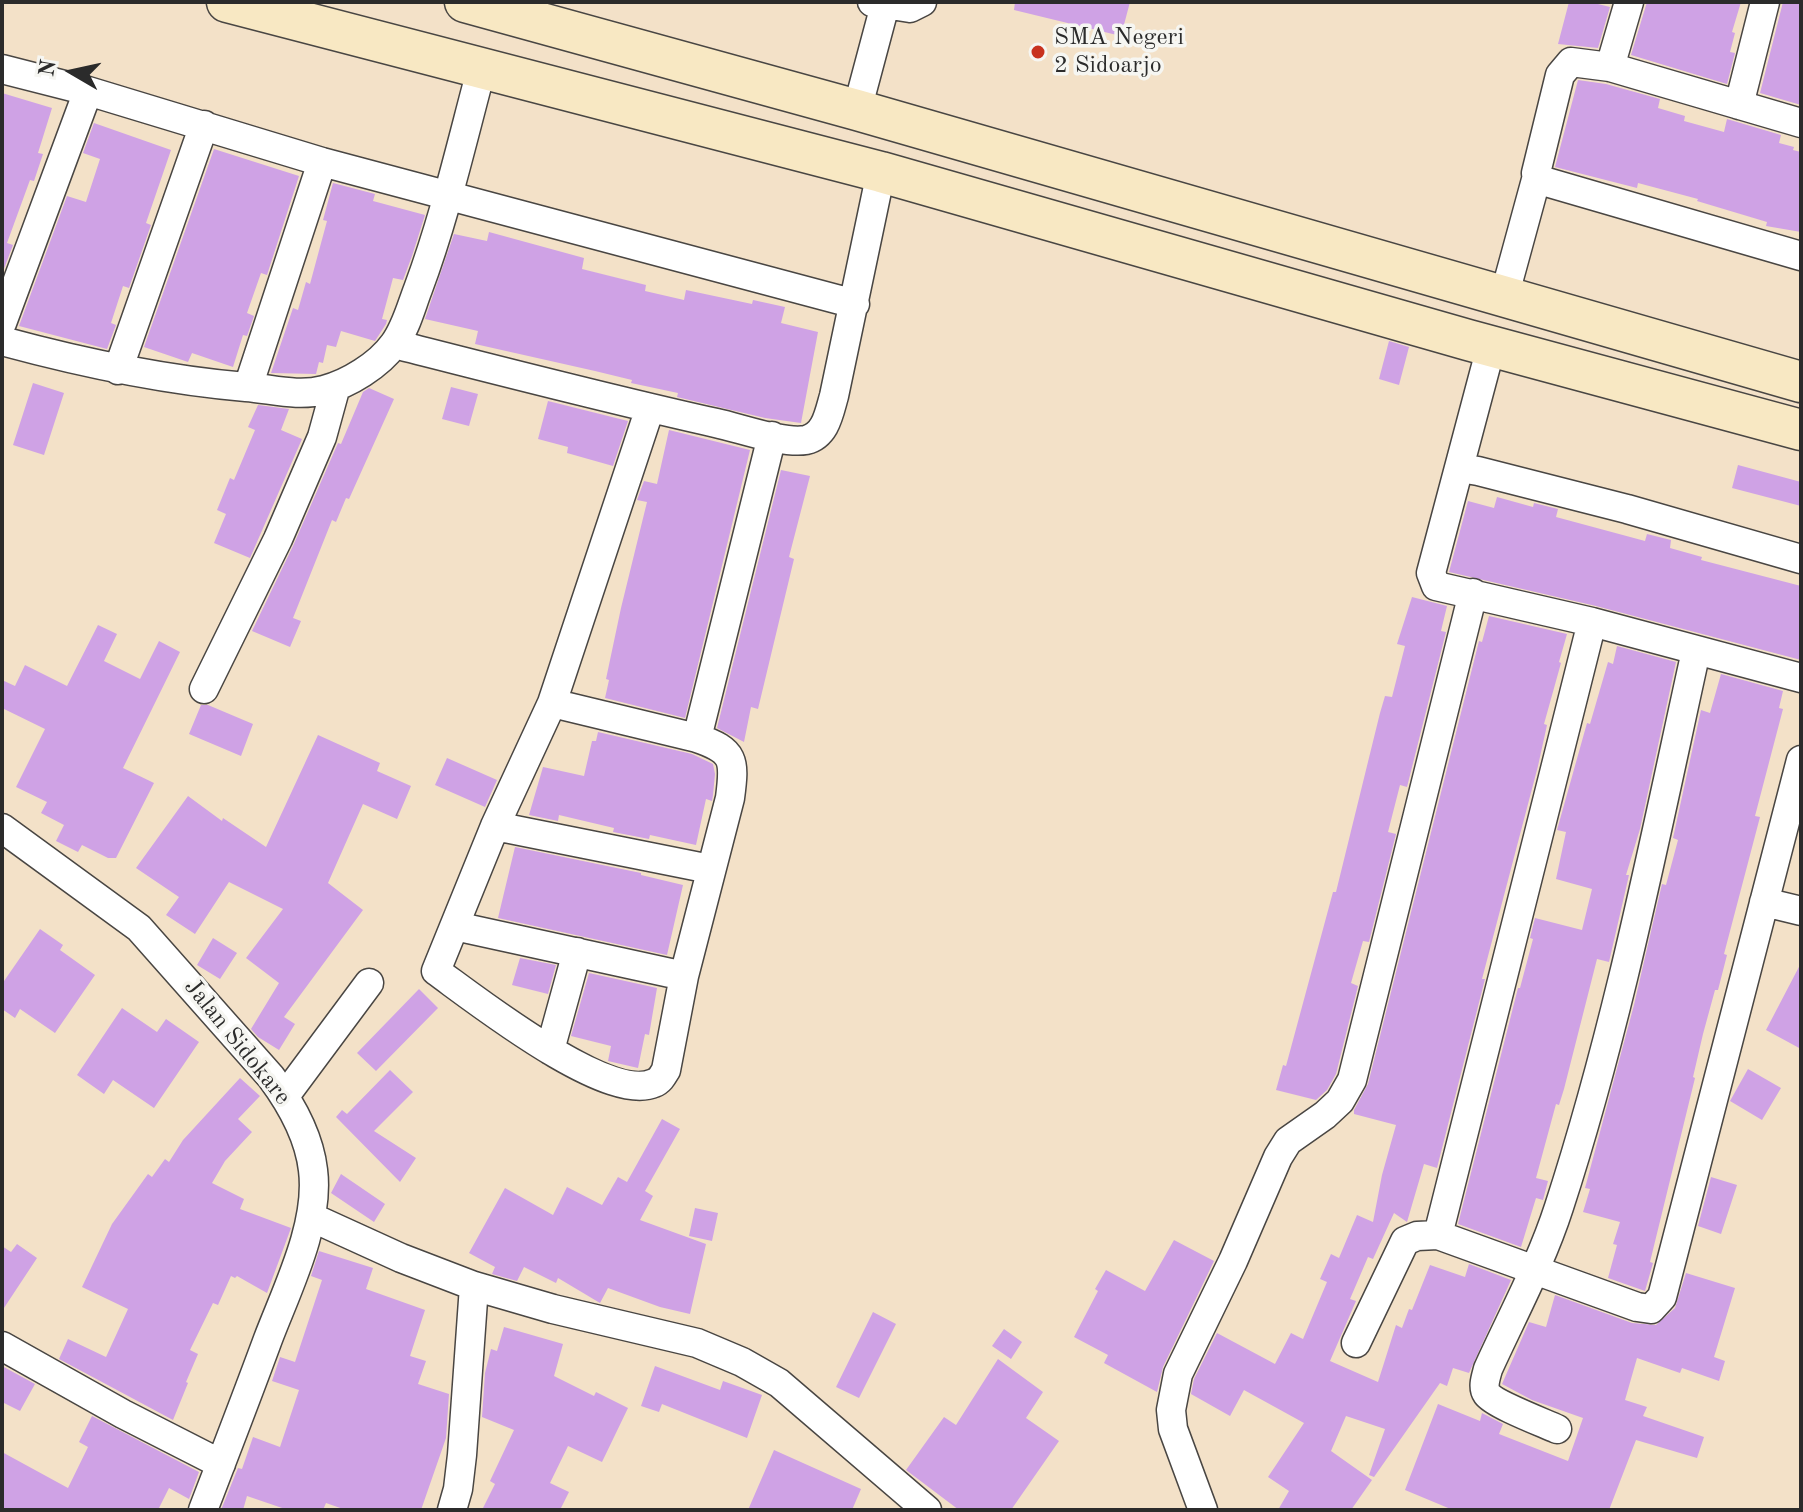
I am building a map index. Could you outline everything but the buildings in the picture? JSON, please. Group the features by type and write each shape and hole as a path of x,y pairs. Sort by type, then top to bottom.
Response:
{"main road":[{"path":"227,2 881,172 1491,347 1801,430"},
{"path":"465,2 516,8 1125,189 1801,382"},
{"path":"1113,238 1125,189"}],"street":[{"path":"857,110 878,4 910,8 922,2"},
{"path":"1610,67 1629,2"},
{"path":"1739,105 1765,2"},
{"path":"1504,297 1563,71 1571,62 1610,67 1801,123"},
{"path":"2,341 118,370 213,385 303,393 336,386 362,372 394,344 404,325 426,268 482,67"},
{"path":"2,69 88,91 322,162 855,304"},
{"path":"2,323 88,91"},
{"path":"118,370 204,125"},
{"path":"248,387 322,162"},
{"path":"394,344 772,436 808,439 819,434 826,423 855,304 881,172"},
{"path":"1537,176 1543,181 1801,256"},
{"path":"1491,347 1431,573 1436,586 1592,622 1801,678"},
{"path":"204,689 278,539 310,466 322,437 336,386"},
{"path":"552,703 697,738 719,746 730,756 733,771 730,798 684,976 666,1070 658,1082 645,1086 628,1086 591,1073 550,1050 436,971 495,826 552,703 650,408"},
{"path":"697,738 772,436"},
{"path":"1458,472 1466,469 1478,471 1597,501 1801,559"},
{"path":"1203,1510 1173,1429 1171,1410 1178,1374 1233,1261 1278,1157 1288,1141 1340,1101 1352,1080 1473,593"},
{"path":"1428,1236 1592,622"},
{"path":"1557,1429 1493,1400 1485,1390 1488,1369 1559,1210 1585,1121 1643,894 1696,651"},
{"path":"1356,1343 1405,1241 1428,1236 1643,1309 1651,1309 1662,1297 1801,760"},
{"path":"495,826 710,869"},
{"name":"Jalan Sidokare","path":"2,828 139,928 228,1026 285,1096 306,1138 313,1171 311,1217 203,1510"},
{"path":"1764,902 1801,911"},
{"path":"455,926 684,976"},
{"path":"550,1050 577,952"},
{"path":"285,1096 369,983"},
{"path":"311,1217 401,1258 474,1286 580,1316 697,1343 742,1362 779,1383 927,1510"},
{"path":"452,1510 462,1455 474,1286"},
{"path":"2,1346 123,1414 221,1464"}],"place":[{"name":"SMA Negeri 2 Sidoarjo","path":"1038,52"}]}
